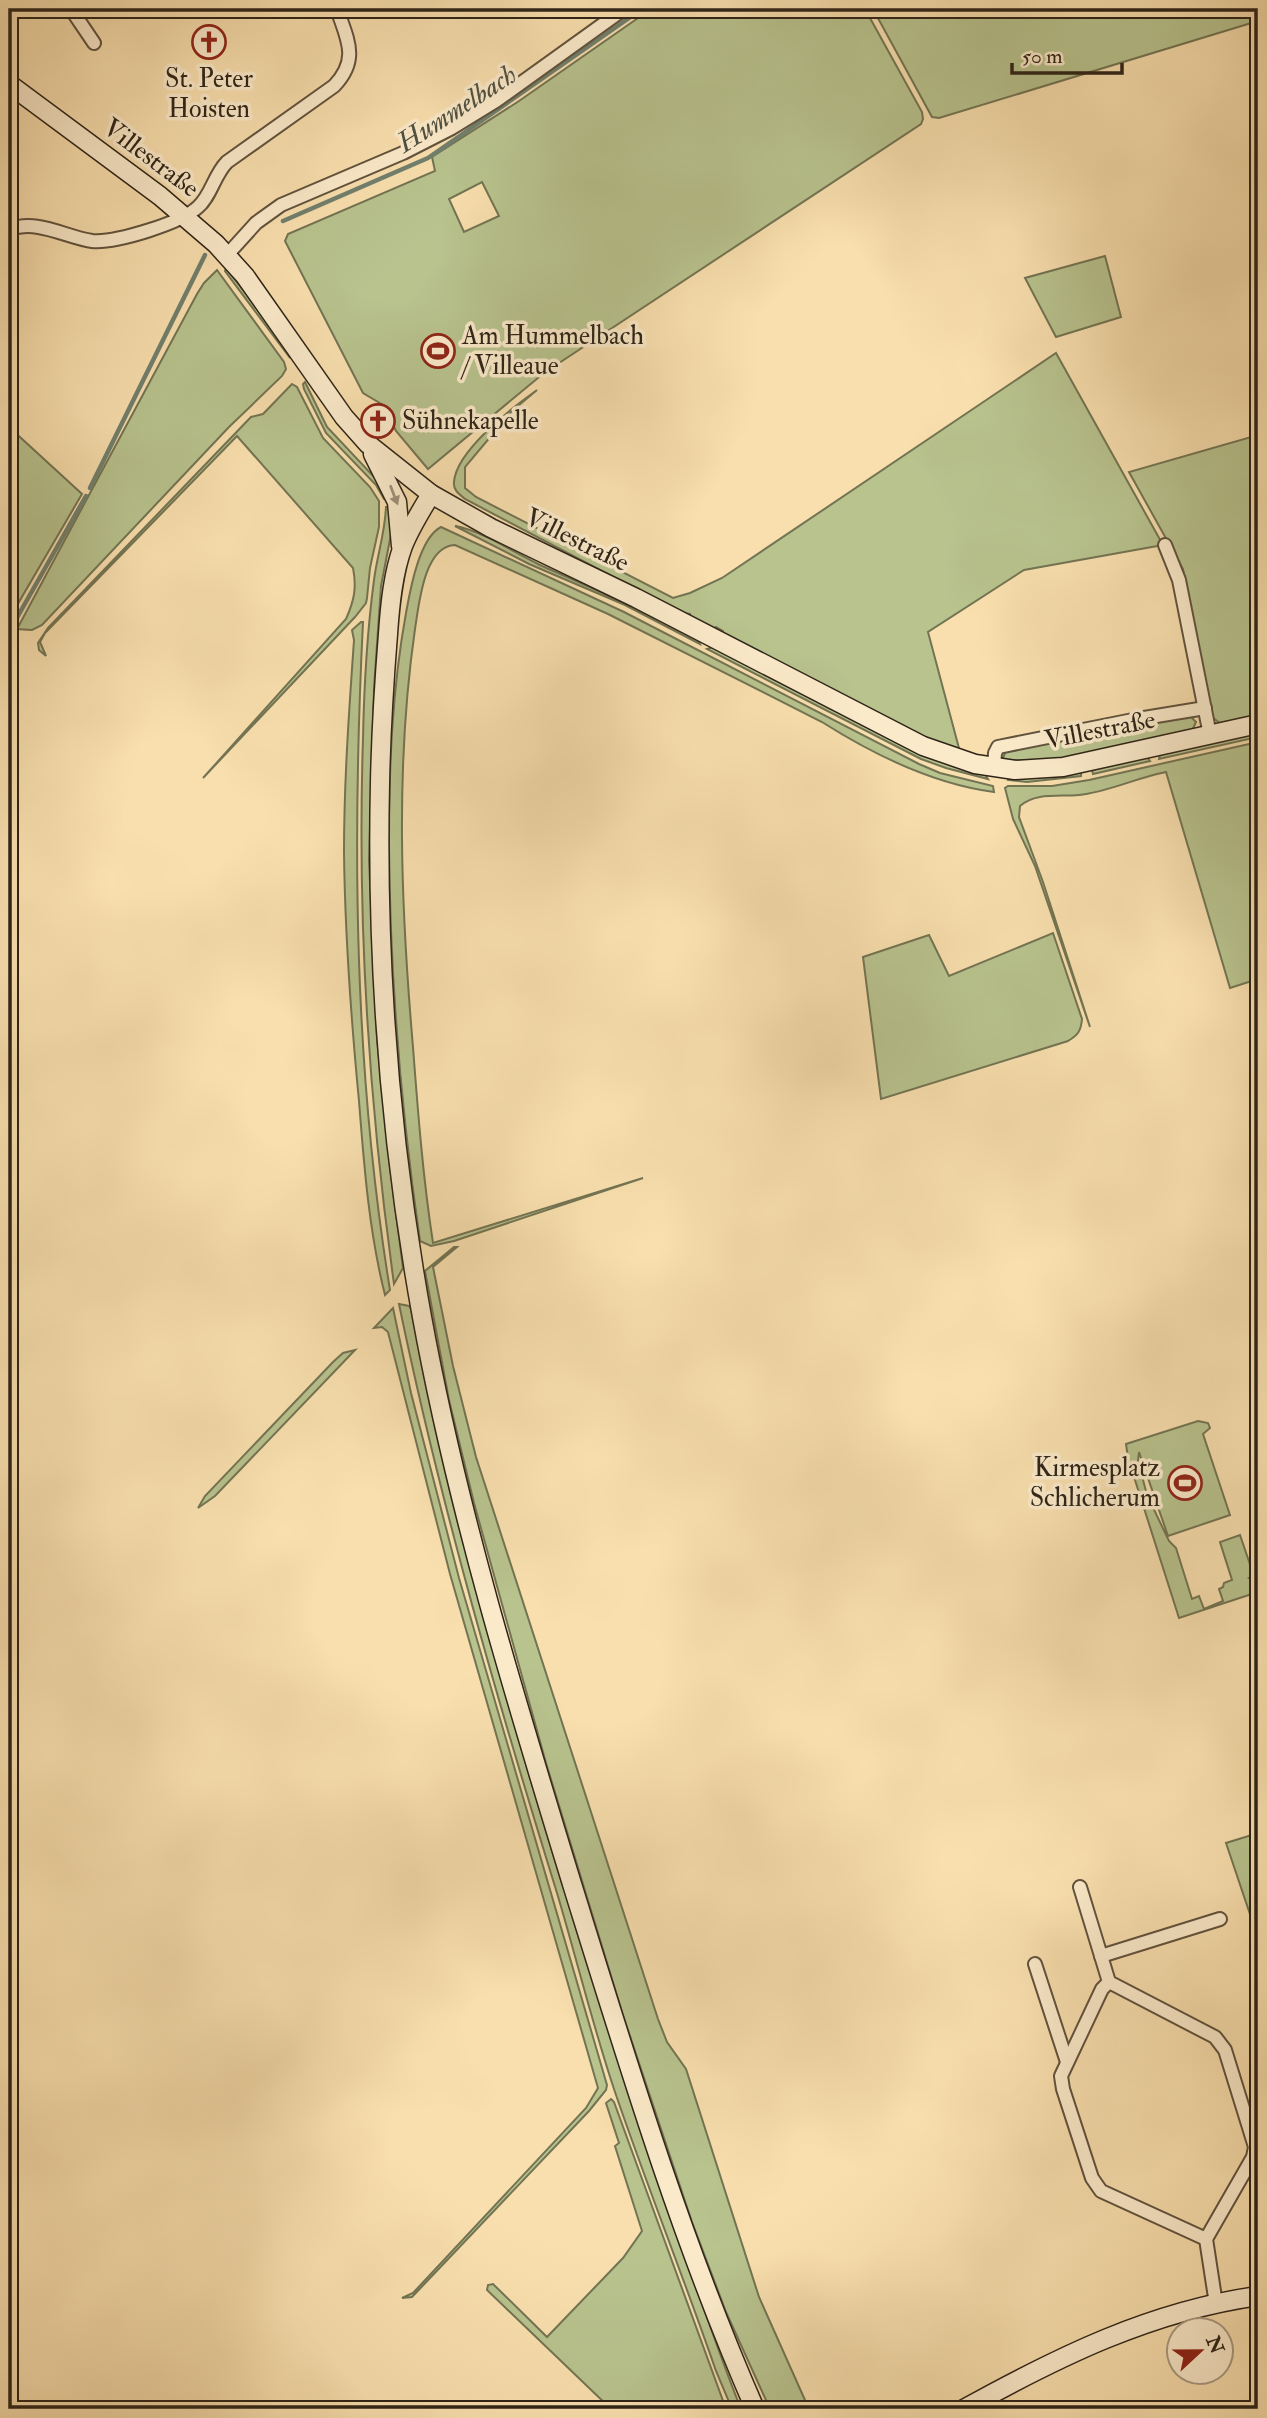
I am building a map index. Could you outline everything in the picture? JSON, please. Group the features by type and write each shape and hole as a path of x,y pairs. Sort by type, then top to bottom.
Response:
{"main road":[{"name":"Villestraße","path":"9,84 185,216 227,255 245,276 344,417 368,444 431,494 491,528 636,598 923,746 950,757 1015,770 1063,767 1258,724"},
{"path":"368,444 397,502 401,550 390,616 382,708 379,805 380,927 396,1135 405,1215 425,1332 450,1447 482,1573 575,1894 681,2218 710,2300 755,2409"},
{"path":"401,550 431,494"},
{"path":"964,2409 1094,2342 1150,2321 1258,2296"}],"street":[{"path":"71,9 94,43"},
{"path":"9,230 24,225 93,241 108,240 143,232 185,216 199,207 216,174 227,162 341,79 347,68 350,47 337,9"},
{"path":"227,255 256,223 281,205 403,153 445,132 496,101 624,9"},
{"path":"1165,545 1180,580 1210,735"},
{"path":"994,767 998,747 1205,708"},
{"path":"1080,1887 1109,1982 1215,2037 1225,2050 1255,2150 1206,2239 1216,2304"},
{"path":"1101,1956 1220,1919"},
{"path":"1035,1964 1068,2062"},
{"path":"1109,1982 1102,1989 1061,2076 1097,2187 1106,2194 1206,2239"}],"green space":[{"path":"651,9 865,9 922,112 923,119 921,124 544,373 428,469 396,431 383,405 363,393 285,241 288,234 435,171 432,157 519,101","holes":["482,182 499,216 464,232 449,199"]},
{"path":"873,9 1258,9 1258,21 939,118 932,117"},
{"path":"1105,256 1121,317 1056,337 1025,278"},
{"path":"226,268 285,345 290,358 225,271"},
{"path":"217,270 284,362 286,369 42,625 32,630 17,629 197,294"},
{"path":"1056,353 1163,545 1024,570 928,632 960,752 930,741 723,635 723,631 716,627 713,629 690,617 690,614 682,613 465,499 454,487 457,470 475,444 501,418 537,390 512,411 465,467 465,488 476,497 673,598 722,578"},
{"path":"305,382 327,427 377,480 389,501 384,499 376,485 326,433 304,389"},
{"path":"292,384 297,387 323,438 370,487 379,501 379,527 366,603 203,778 346,619 355,588 353,568 237,436 45,633 40,642 46,656 39,650 38,643 48,628 251,417 263,414"},
{"path":"9,427 82,494 9,619"},
{"path":"1258,435 1258,716 1221,724 1212,717 1183,569 1129,472"},
{"path":"386,507 390,507 393,524 381,586 374,688 369,861 377,1039 403,1268 394,1284 372,1080 362,876 366,660 374,580"},
{"path":"455,526 487,537 542,566 640,610 698,639 700,644 625,605 529,564"},
{"path":"441,527 624,612 919,764 940,773 993,786 994,792 926,775 883,757 822,722 608,614 455,545 436,555 425,578 419,605 409,681 402,786 403,890 409,995 421,1145 433,1243 643,1178 454,1241 431,1246 420,1241 402,1093 394,994 389,816 394,700 406,613 421,553 433,533"},
{"path":"361,622 357,873 359,957 369,1124 390,1290 385,1295 365,1174 346,914 344,826 354,640 352,630"},
{"path":"713,647 929,757 984,773 988,779 921,759 707,649"},
{"path":"1190,716 1196,722 1192,731 1050,761 1002,760 1006,751"},
{"path":"1258,732 1258,737 1159,759 1160,755"},
{"path":"1258,742 1258,979 1230,988 1166,772 1089,794 1040,797 1020,806 1019,817 1090,1027 1035,866 1013,819 1005,788 1052,786 1089,780"},
{"path":"1147,757 1150,761 1093,774 1092,770"},
{"path":"1081,772 1081,776 1027,782 1008,780 1009,777"},
{"path":"1053,933 1082,1019 1077,1035 1068,1041 881,1099 863,957 929,935 949,976"},
{"path":"457,1247 433,1267 453,1366 476,1457 658,2019 667,2042 686,2069 759,2297 809,2409 770,2409 726,2312 692,2222 623,2015 546,1763 474,1503 449,1400 425,1271"},
{"path":"399,1304 411,1309 472,1571 572,1915 660,2185 741,2409 732,2409 716,2371 607,2068 451,1527"},
{"path":"393,1308 411,1393 459,1578 607,2085 589,2111 412,2297 402,2298 413,2293 586,2108 598,2088 450,1574 388,1332 382,1327 374,1328"},
{"path":"355,1350 215,1496 198,1508 205,1496 333,1362 343,1353"},
{"path":"1198,1421 1208,1423 1210,1428 1203,1434 1230,1515 1168,1536 1139,1452 1138,1461 1147,1495 1169,1541 1176,1548 1192,1599 1199,1596 1204,1609 1223,1601 1219,1589 1232,1580 1220,1542 1240,1535 1254,1576 1249,1578 1258,1585 1258,1592 1179,1618 1128,1458 1126,1444"},
{"path":"1258,1833 1258,1938 1226,1843"},
{"path":"611,2099 726,2409 611,2409 487,2290 488,2285 493,2284 547,2337 623,2258 642,2231 615,2146 619,2143 606,2103"}],"waterway":[{"name":"Hummelbach","path":"283,221 428,158 642,9"},
{"name":"Hummelbach","path":"90,488 205,255"},
{"name":"Hummelbach","path":"14,623 86,496"}],"place":[{"name":"St. Peter Hoisten","path":"209,42"},
{"name":"Am Hummelbach / Villeaue","path":"438,351"},
{"name":"Sühnekapelle","path":"378,421"},
{"name":"Kirmesplatz Schlicherum","path":"1185,1483"}]}
